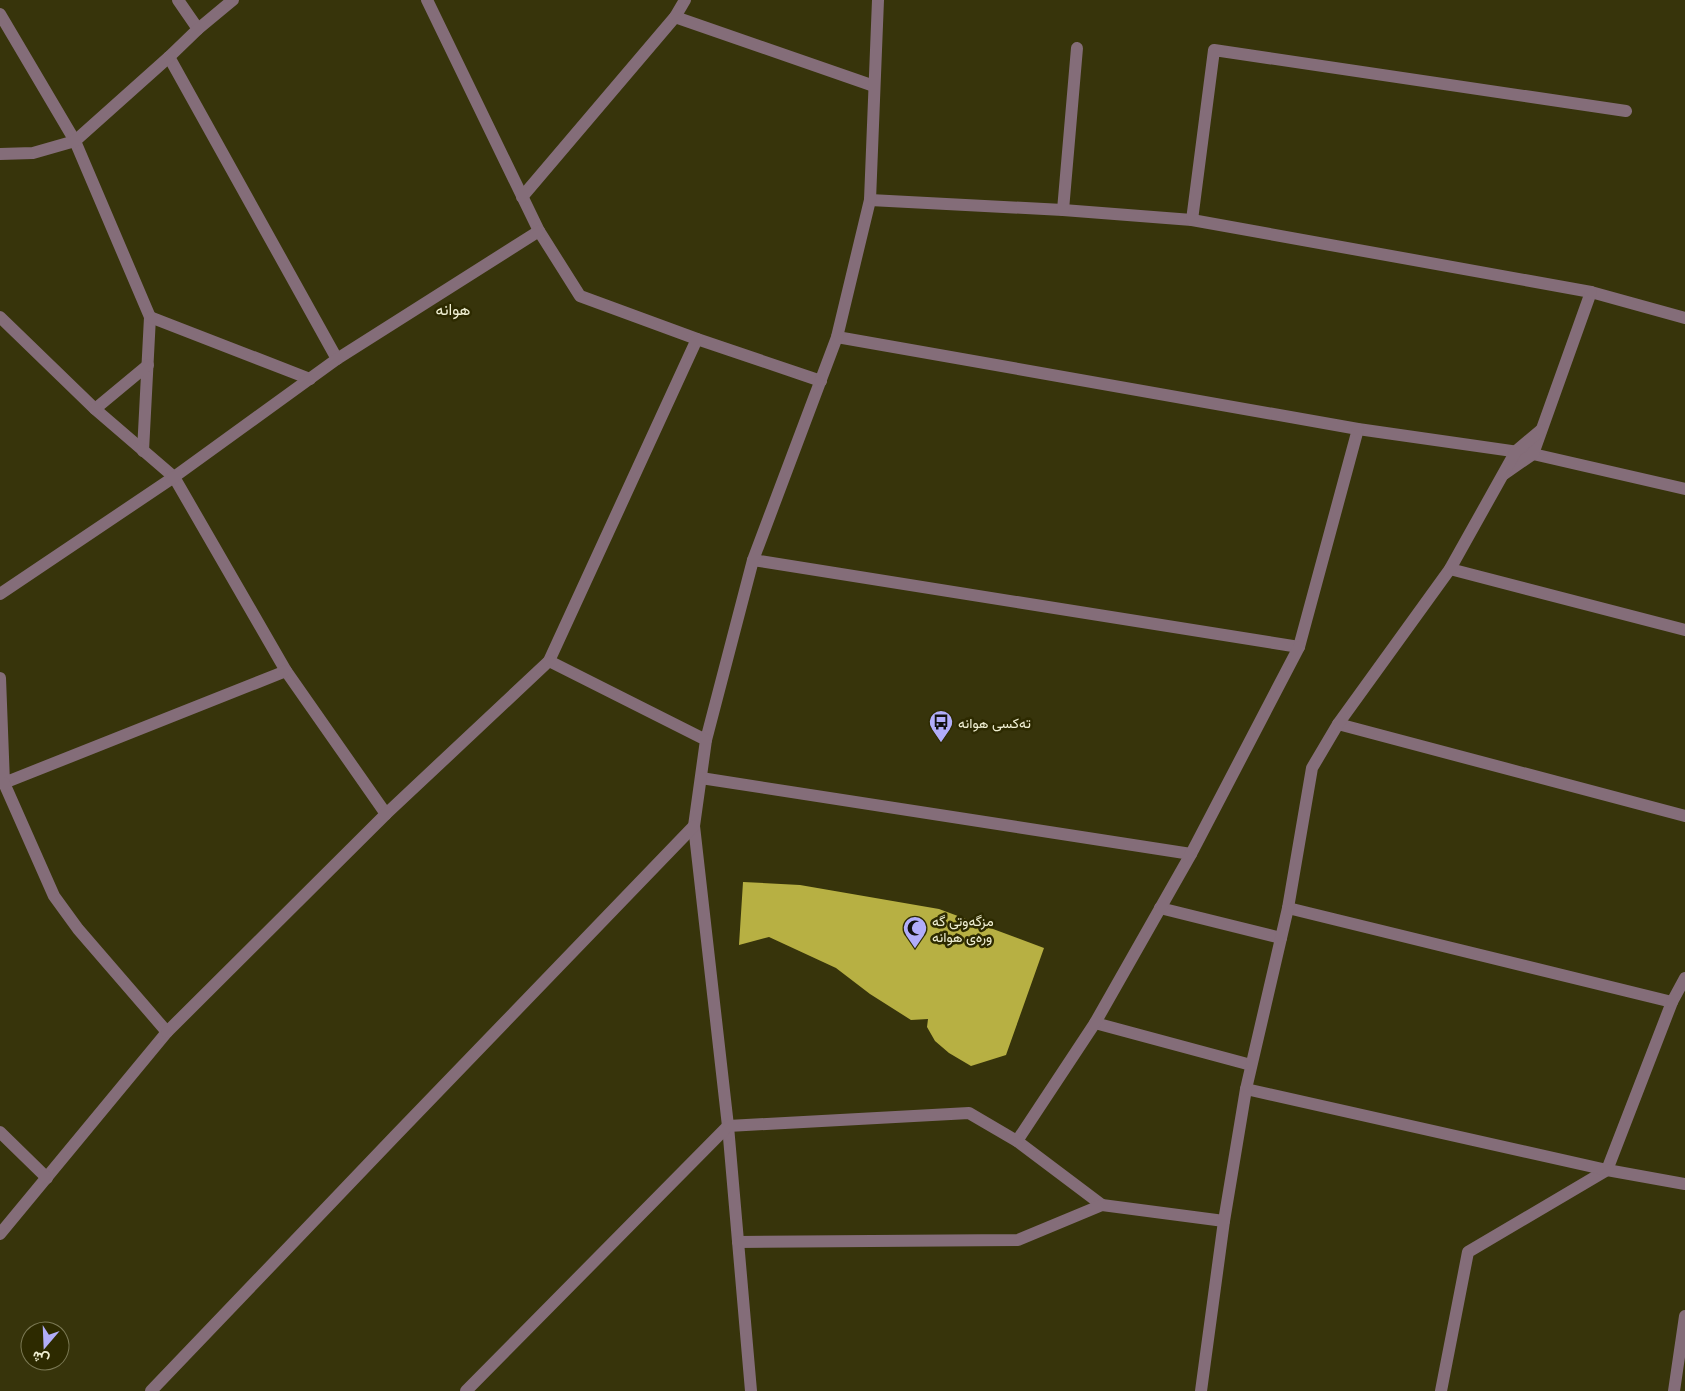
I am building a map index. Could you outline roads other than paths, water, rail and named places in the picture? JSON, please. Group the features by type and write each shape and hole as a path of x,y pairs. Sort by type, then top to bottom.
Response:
{"street":[{"path":"178,0 198,28"},
{"path":"0,154 33,153 75,141 170,57 198,28 233,0"},
{"path":"428,0 539,231 580,296 697,339 822,381"},
{"path":"522,197 675,16 685,0"},
{"path":"750,1391 728,1126 694,826 706,740 753,560 837,337 870,200 878,0"},
{"path":"0,14 75,141 150,317 143,451"},
{"path":"675,16 874,86"},
{"path":"1063,210 1077,48"},
{"path":"1192,220 1214,50 1626,110"},
{"path":"170,57 337,359"},
{"path":"870,200 1063,210 1192,220 1591,292 1685,318"},
{"path":"0,594 174,477 337,359 539,231"},
{"path":"1502,476 1533,454 1591,292"},
{"path":"0,317 95,409 174,477 286,671 386,814"},
{"path":"150,317 310,379"},
{"path":"837,337 1358,429 1533,454 1685,489"},
{"path":"0,1234 167,1032 386,814 549,662 697,339"},
{"path":"95,409 148,365"},
{"path":"1017,1141 1095,1023 1191,854 1299,647 1358,429"},
{"path":"1201,1391 1224,1221 1246,1089 1288,908 1312,768 1338,724 1450,568 1516,451 1541,430"},
{"path":"753,560 1299,647"},
{"path":"1450,568 1685,630"},
{"path":"549,662 706,740"},
{"path":"2,783 286,671"},
{"path":"0,678 2,783 54,896 78,929 167,1032"},
{"path":"1338,724 1685,816"},
{"path":"701,778 1191,854"},
{"path":"151,1391 694,826"},
{"path":"1160,908 1281,938"},
{"path":"1288,908 1672,1002"},
{"path":"1441,1391 1468,1252 1607,1170 1672,1002 1685,978"},
{"path":"1095,1023 1251,1065"},
{"path":"1246,1089 1607,1170 1685,1184"},
{"path":"466,1391 728,1126 969,1113 1017,1141 1102,1205 1224,1221"},
{"path":"0,1132 47,1178"},
{"path":"738,1242 1018,1240 1102,1205"},
{"path":"1674,1391 1685,1316"}],"place":[{"name":"تەکسی هوانە","path":"941,743"},
{"name":"مزگەوتی گە ورەی هوانە","path":"915,949"}],"district":[{"name":"هوانە","path":"453,309"}]}
